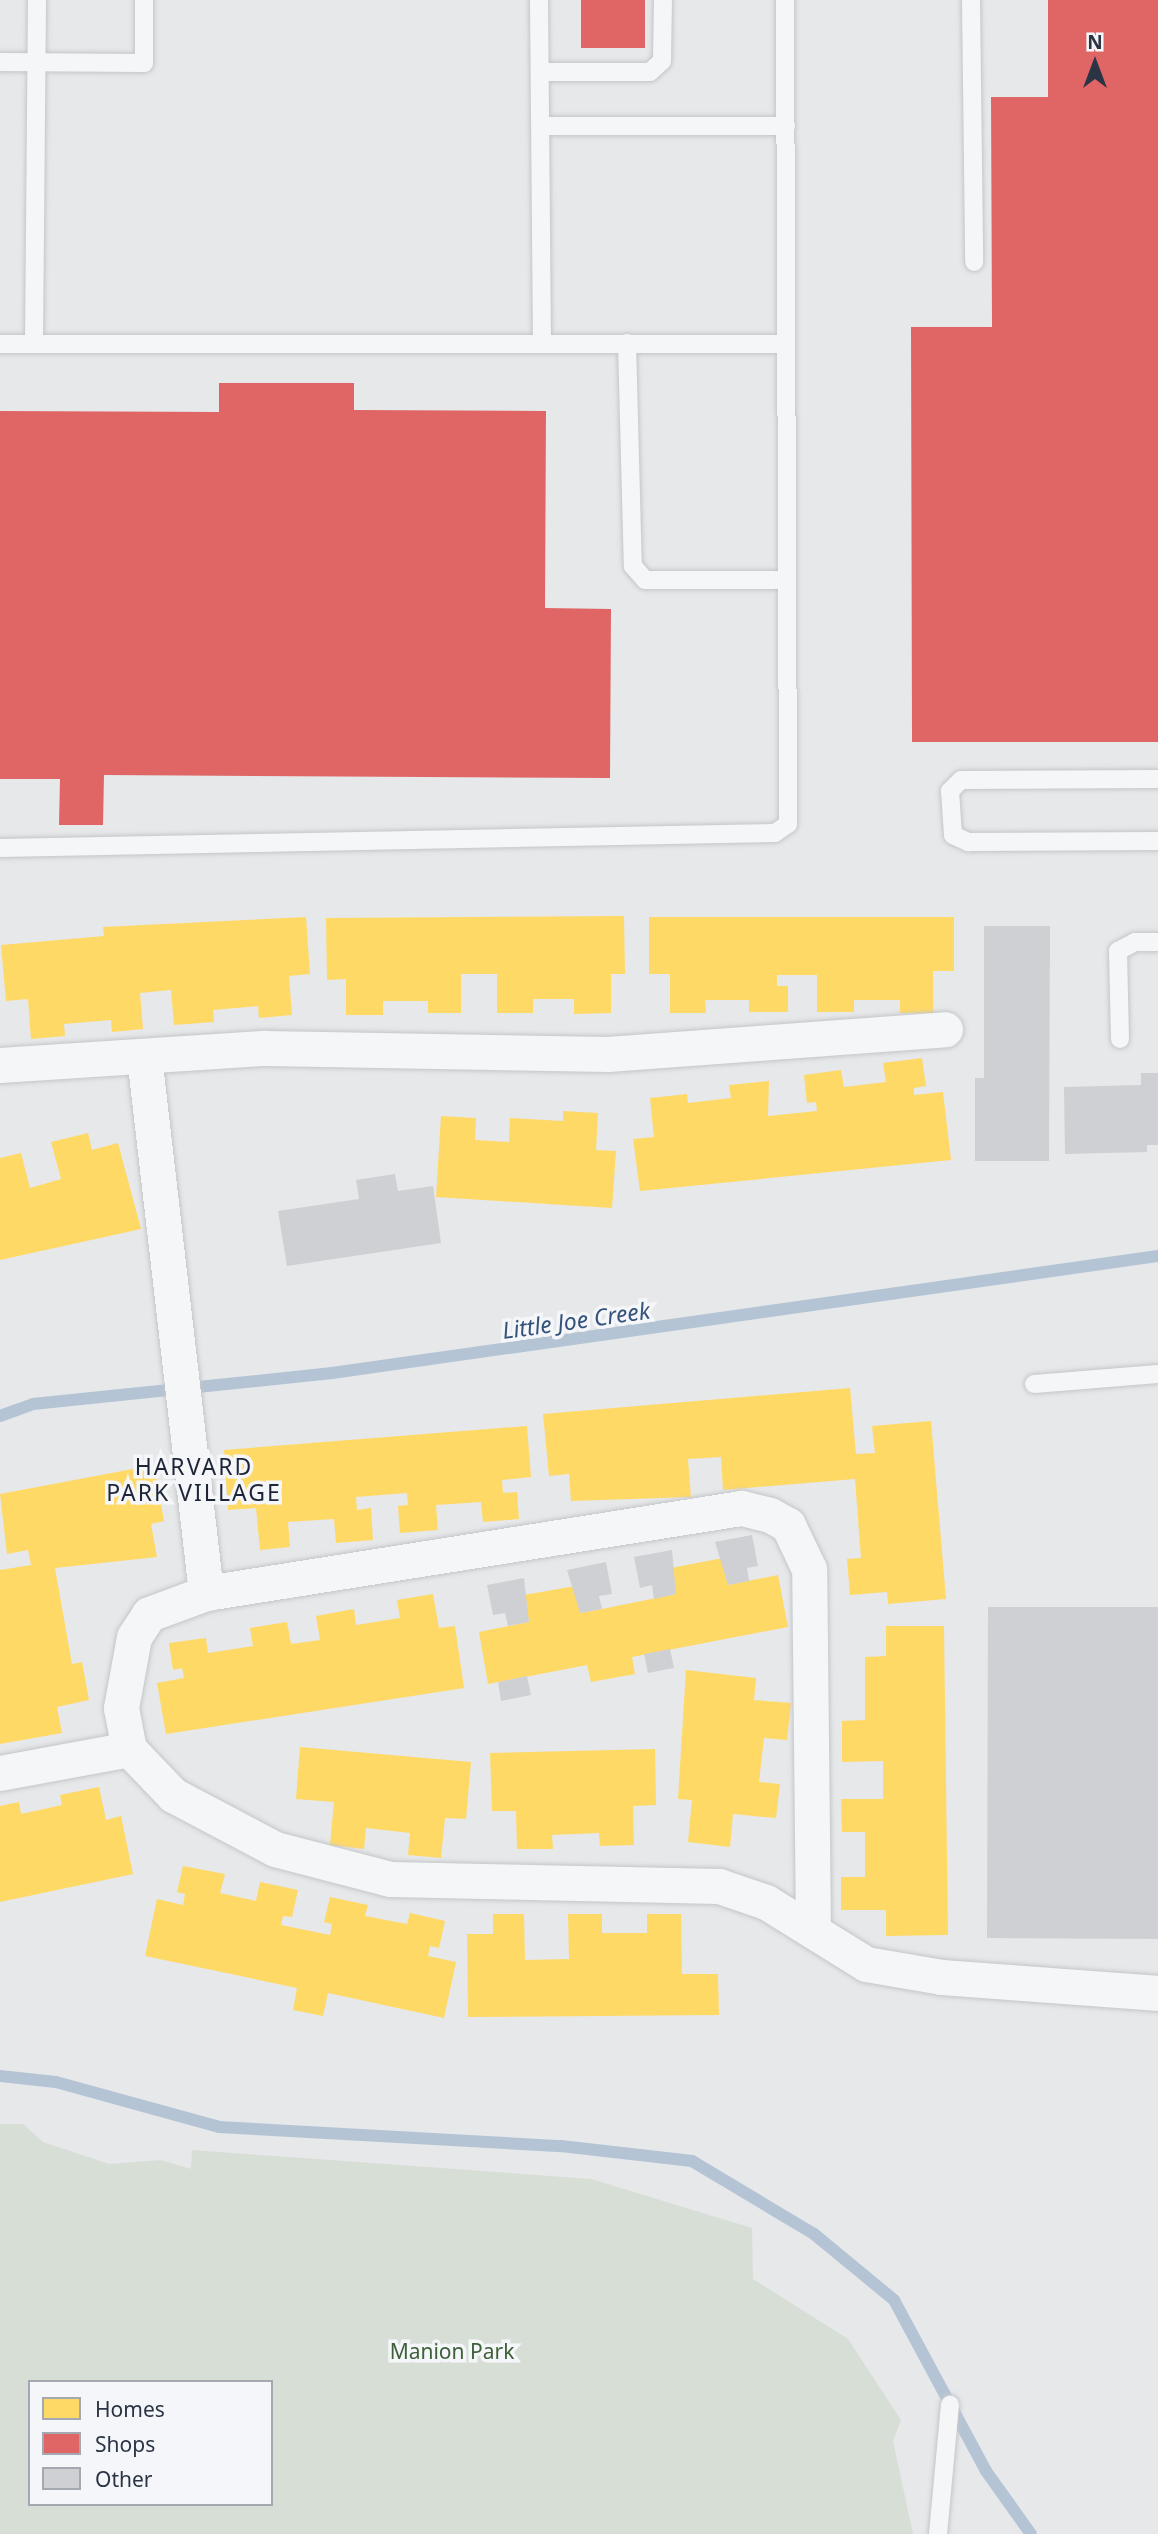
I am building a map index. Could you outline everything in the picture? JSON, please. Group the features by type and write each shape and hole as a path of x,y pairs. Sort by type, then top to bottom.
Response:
{"street":[{"path":"0,1065 265,1048 608,1054 945,1029"},
{"path":"144,1056 206,1593"},
{"path":"813,1931 809,1569 788,1525 770,1515 741,1508 206,1593 149,1614 134,1637 121,1708 129,1749 173,1795 275,1849 390,1879 719,1886 766,1902 866,1964 942,1977 1158,1993"},
{"path":"0,1773 129,1749"}],"lane":[{"path":"34,344 37,0"},
{"path":"0,62 144,63 144,0"},
{"path":"539,0 542,343"},
{"path":"540,72 650,72 662,61 663,0"},
{"path":"0,848 775,833 788,824 785,0"},
{"path":"971,0 974,262"},
{"path":"541,126 786,126"},
{"path":"627,343 634,566 645,580 787,580"},
{"path":"0,344 786,344"},
{"path":"1158,779 961,780 950,791 953,835 968,842 1158,841"},
{"path":"1120,1039 1118,951 1135,942 1158,942"},
{"path":"1034,1384 1158,1374"},
{"path":"938,2534 950,2405"}],"green space":[{"name":"Manion Park","path":"0,2124 23,2124 43,2142 109,2164 161,2160 191,2169 192,2150 591,2179 752,2228 753,2279 848,2339 901,2420 893,2441 913,2534 0,2534"}],"building: Homes":[{"path":"624,916 625,974 611,974 611,1013 574,1014 574,999 533,999 533,1013 497,1013 497,974 461,974 461,1013 428,1013 428,1001 383,1001 383,1015 346,1015 346,979 327,980 326,918"},
{"path":"306,917 310,974 289,976 292,1015 259,1018 258,1006 213,1010 214,1022 174,1025 171,990 140,993 143,1029 112,1032 111,1020 64,1024 65,1036 31,1039 28,999 6,1001 1,945 104,936 103,927"},
{"path":"649,917 954,917 954,971 933,971 933,1013 900,1013 900,1000 854,1000 854,1012 817,1012 817,975 777,975 777,986 788,986 788,1012 749,1012 749,1000 705,1000 706,1013 670,1013 670,974 649,974"},
{"path":"922,1058 926,1086 914,1088 914,1095 943,1092 951,1160 640,1191 633,1139 654,1137 650,1098 687,1094 688,1103 731,1098 729,1085 769,1081 768,1116 817,1111 816,1102 807,1103 804,1075 841,1070 844,1087 886,1082 883,1063"},
{"path":"563,1111 598,1113 596,1150 616,1151 612,1208 436,1197 441,1116 476,1118 475,1140 509,1142 510,1118 563,1121"},
{"path":"88,1133 92,1150 118,1143 141,1229 0,1260 0,1158 21,1153 30,1188 61,1179 51,1142"},
{"path":"850,1388 856,1454 875,1453 872,1426 931,1421 946,1599 888,1604 887,1592 850,1595 847,1559 861,1558 855,1479 723,1490 721,1457 688,1459 691,1497 571,1501 569,1474 549,1476 543,1414"},
{"path":"527,1426 531,1477 502,1480 503,1493 517,1492 519,1519 483,1522 481,1502 436,1505 438,1530 400,1533 398,1506 408,1505 407,1493 356,1497 357,1510 371,1508 373,1540 336,1543 334,1519 288,1522 290,1547 260,1550 256,1508 228,1510 224,1450"},
{"path":"154,1465 164,1521 151,1524 157,1557 55,1568 72,1664 82,1662 89,1700 57,1707 62,1733 0,1744 0,1570 31,1565 28,1550 7,1554 0,1494"},
{"path":"723,1558 728,1585 778,1575 788,1627 632,1657 635,1674 591,1682 587,1665 488,1684 479,1632 529,1622 524,1595 575,1586 580,1613 602,1609 676,1594 671,1568"},
{"path":"433,1594 439,1628 455,1626 464,1688 166,1734 157,1683 184,1678 182,1668 173,1670 169,1643 206,1638 208,1653 253,1646 250,1628 287,1622 291,1644 320,1640 316,1616 354,1609 356,1625 400,1618 397,1600"},
{"path":"886,1626 944,1626 948,1935 886,1936 886,1910 841,1910 841,1877 865,1877 865,1832 842,1832 841,1799 883,1799 883,1761 842,1762 842,1721 865,1720 865,1657 886,1656"},
{"path":"686,1670 756,1678 754,1700 791,1703 787,1740 764,1738 759,1782 780,1784 776,1818 733,1814 730,1847 688,1842 692,1800 678,1799"},
{"path":"300,1747 471,1762 466,1819 445,1818 441,1858 408,1855 410,1833 366,1828 364,1849 330,1845 334,1802 296,1799"},
{"path":"655,1749 656,1805 633,1806 634,1845 600,1846 599,1833 552,1835 553,1849 517,1849 516,1811 492,1811 490,1753"},
{"path":"99,1787 106,1820 121,1816 133,1874 0,1902 0,1806 19,1802 21,1814 62,1805 60,1795"},
{"path":"183,1866 225,1874 220,1893 256,1901 260,1882 298,1890 292,1917 283,1916 281,1925 330,1935 332,1924 324,1922 330,1897 368,1905 365,1916 407,1924 410,1913 445,1921 439,1948 430,1946 428,1956 456,1962 444,2018 328,1993 323,2016 293,2010 297,1988 145,1956 157,1899 183,1905 185,1894 177,1892"},
{"path":"493,1914 524,1914 525,1960 569,1959 568,1914 602,1914 602,1933 647,1933 647,1914 681,1914 682,1974 718,1974 719,2015 468,2017 467,1934 493,1934"}],"building: Shops":[{"path":"581,0 645,0 645,48 581,48"},
{"path":"1048,0 1158,0 1158,742 912,742 911,327 992,327 991,97 1048,97"},
{"path":"219,383 354,383 354,410 546,411 545,608 611,609 610,778 104,775 103,825 59,825 60,779 0,779 0,411 219,412"}],"building: Other":[{"path":"984,926 1050,926 1049,1161 975,1161 975,1078 984,1078"},
{"path":"1141,1073 1158,1073 1158,1145 1147,1145 1147,1152 1065,1154 1064,1087 1141,1085"},
{"path":"395,1174 398,1191 433,1186 441,1243 287,1266 278,1211 359,1199 356,1180"},
{"path":"752,1535 758,1566 747,1568 749,1581 728,1585 715,1542"},
{"path":"672,1550 676,1594 654,1599 652,1585 640,1588 634,1557"},
{"path":"606,1562 612,1594 599,1596 602,1609 580,1613 567,1570"},
{"path":"524,1578 529,1622 508,1626 505,1613 493,1615 487,1585"},
{"path":"988,1607 1158,1607 1158,1939 987,1938"},
{"path":"670,1649 674,1668 648,1673 644,1654"},
{"path":"527,1676 531,1695 501,1701 498,1682"}],"waterway":[{"name":"Little Joe Creek","path":"0,1416 33,1404 332,1373 1158,1256"},
{"path":"0,2076 56,2082 219,2127 561,2146 692,2161 814,2234 894,2300 986,2471 1031,2534"}],"district":[{"name":"HARVARD PARK VILLAGE","path":"194,1479"}]}
